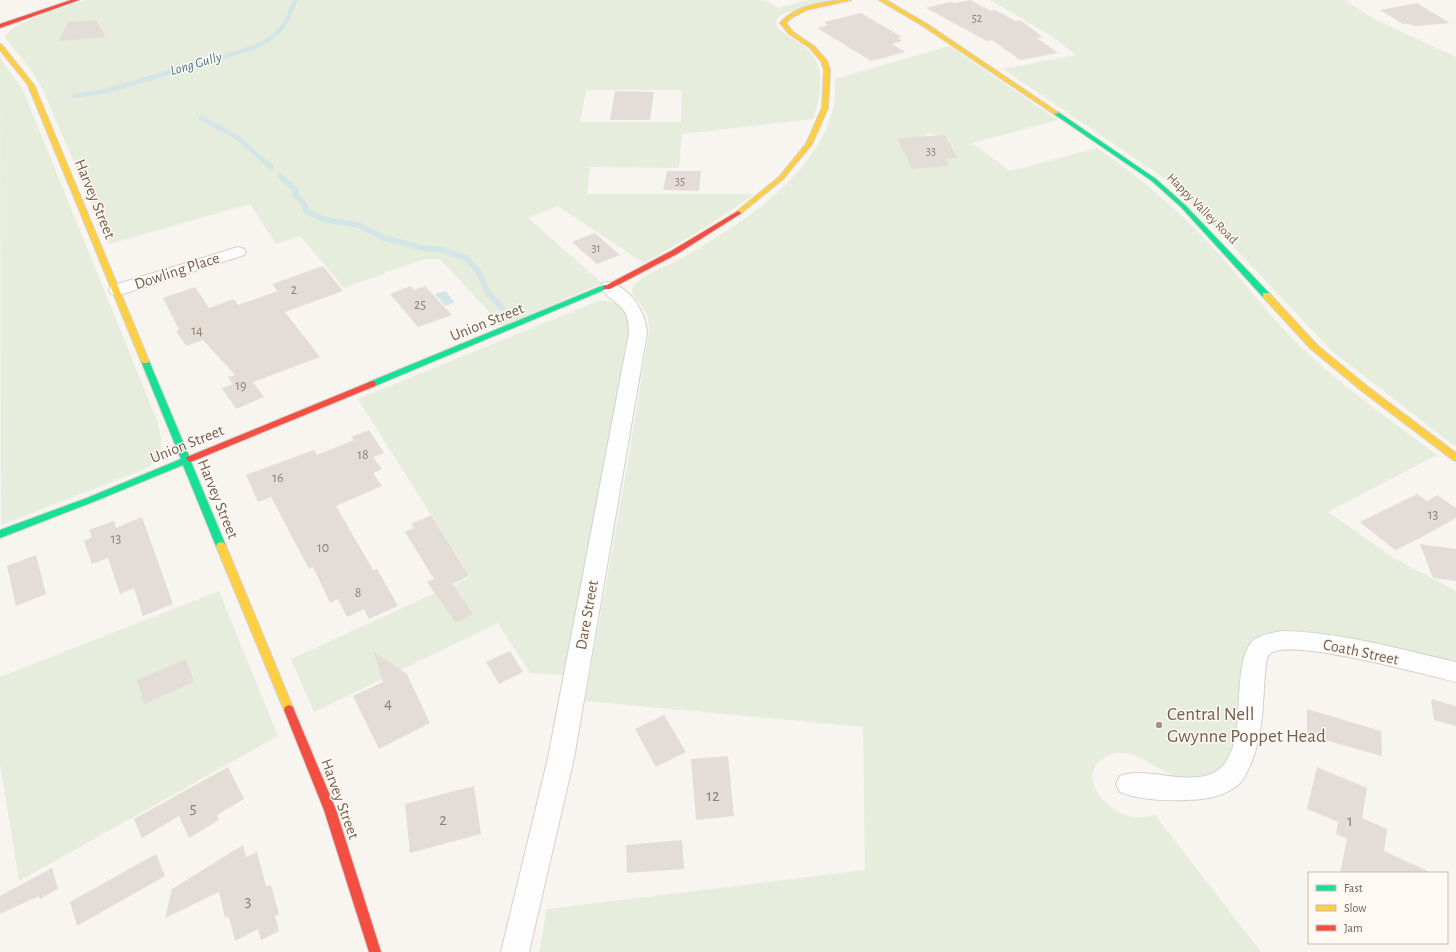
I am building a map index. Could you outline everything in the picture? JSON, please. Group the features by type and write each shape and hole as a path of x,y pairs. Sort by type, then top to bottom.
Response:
{"street":[{"path":"0,26 76,0"},
{"name":"Union Street","path":"0,534 90,500 608,287 671,255 739,213 760,198 806,149 814,136 825,109 828,88 827,73 824,61 817,52 784,25 783,23 785,18 792,14 848,0"},
{"name":"Happy Valley Road","path":"882,0 925,25 977,59 1154,180 1188,211 1314,347 1365,389 1456,458"},
{"name":"Harvey Street","path":"0,46 31,85 117,290 330,810 375,952"},
{"name":"Dowling Place","path":"117,290 238,252"},
{"name":"Dare Street","path":"515,952 561,758 638,333 638,324 635,312 624,299 608,287"},
{"name":"Coath Street","path":"1129,784 1189,788 1218,784 1229,777 1242,756 1251,701 1254,663 1260,648 1273,641 1286,640 1315,642 1456,672"}],"green space":[{"path":"87,0 765,0 778,8 809,0 834,0 785,13 779,16 776,21 777,27 783,33 805,47 817,62 820,90 813,119 682,134 679,168 590,167 587,194 754,194 700,230 644,263 558,206 528,218 602,283 502,326 440,259 424,259 344,288 300,236 276,244 250,204 109,244 43,90 29,67 5,38 9,32 28,20","holes":["586,90 682,90 681,122 580,122"]},
{"path":"990,0 1346,0 1376,20 1456,57 1456,447 1332,351 1194,205 1164,178 1003,69 1076,55 1055,38"},
{"path":"949,46 1058,120 972,143 1010,171 1097,148 1144,183 1188,222 1226,262 1276,321 1314,359 1348,388 1437,455 1328,512 1394,558 1456,591 1456,664 1276,634 1254,682 1241,717 1235,746 1231,756 1217,772 1198,778 1179,777 1131,754 1121,753 1111,754 1101,760 1095,767 1092,775 1093,783 1097,791 1108,805 1131,817 1155,815 1261,952 539,952 547,909 865,870 863,727 585,701 626,473 649,332 647,315 632,293 633,286 649,274 680,259 726,231 772,198 792,178 810,157 824,134 833,109 835,98 835,79","holes":["933,133 934,135 945,135 950,142 943,143 945,146 952,146 958,157 945,159 948,166 913,169 897,138 911,137 913,141 915,137 926,136 925,134"]},
{"path":"0,58 25,95 158,423 161,438 160,455 145,469 1,525"},
{"path":"598,301 610,302 620,306 626,315 629,327 563,675 530,673 498,623 314,712 291,659 470,577 358,399"},
{"path":"219,591 278,736 19,881 0,764 0,677"}],"shaded area":[{"path":"445,291 455,302 445,306 435,294"}],"building":[{"path":"970,0 991,11 995,10 1016,21 1020,20 1043,37 1037,38 1058,53 1020,60 992,40 987,41 926,8 950,2 954,3"},
{"path":"1417,3 1450,23 1415,26 1403,24 1380,10"},
{"path":"861,13 902,37 898,38 902,41 892,44 905,52 871,61 817,28 828,25 824,22"},
{"path":"96,20 106,37 59,41 68,22"},
{"path":"615,91 654,92 650,120 610,120"},
{"path":"945,135 958,158 945,159 949,166 912,169 897,138"},
{"path":"667,171 701,171 699,191 663,190"},
{"path":"595,233 620,255 597,264 572,242"},
{"path":"323,266 343,291 285,312 320,357 253,382 264,397 236,409 222,388 233,384 228,377 235,375 203,340 186,346 176,331 179,330 163,298 195,287 209,308 234,299 238,305 278,291 272,284"},
{"path":"411,286 414,290 425,286 452,315 418,327 390,294"},
{"path":"369,430 384,453 373,457 382,469 373,473 382,486 336,506 373,570 377,569 398,606 369,619 364,609 347,617 338,599 330,603 313,567 309,569 271,497 258,502 246,475 314,450 317,455 354,440 351,437"},
{"path":"1417,494 1427,501 1437,495 1456,508 1456,518 1395,550 1360,522"},
{"path":"431,515 469,576 452,584 473,614 456,623 427,582 434,579 405,532 414,528 411,524"},
{"path":"142,517 173,604 143,616 134,588 120,594 108,558 92,564 84,541 92,537 89,530 114,521 116,528"},
{"path":"1420,544 1456,549 1456,581 1433,578"},
{"path":"36,555 46,594 16,606 7,566"},
{"path":"373,651 407,674 430,723 379,749 353,696 383,682"},
{"path":"510,651 523,672 499,684 486,662"},
{"path":"186,659 194,682 144,704 137,680"},
{"path":"1431,699 1456,706 1456,726 1434,720"},
{"path":"1307,709 1381,731 1382,756 1307,735"},
{"path":"664,715 686,752 656,767 635,729"},
{"path":"728,756 734,816 696,820 691,759"},
{"path":"228,767 244,799 217,815 219,820 189,838 179,816 142,838 134,819"},
{"path":"1317,767 1367,788 1362,818 1387,829 1384,851 1430,872 1340,872 1347,839 1336,834 1338,822 1307,809"},
{"path":"474,786 481,834 410,853 405,804"},
{"path":"682,840 684,869 627,873 626,845"},
{"path":"243,845 246,857 257,852 266,886 271,885 279,914 275,916 279,931 261,940 258,929 235,941 229,917 225,918 219,892 165,918 172,889"},
{"path":"156,854 165,876 77,926 70,902"},
{"path":"52,868 58,889 40,899 39,896 0,914 0,896"}],"waterway":[{"name":"Long Gully","path":"74,96 106,91 253,48 262,44 280,30 285,24 295,0"},
{"path":"201,118 237,137 265,162"},
{"path":"264,161 271,167"},
{"path":"280,176 296,190 295,194 305,206 306,211 322,219 358,225 384,238 427,249 439,249 466,258 480,274 487,292 502,308"}],"traffic: fast":[{"path":"1056,113 1154,180 1183,206 1266,295"},
{"path":"372,384 607,287"},
{"path":"145,361 221,546"},
{"path":"0,534 90,500 190,459"}],"traffic: slow":[{"path":"738,213 781,178 809,144 825,108 827,70 824,61 812,47 791,33 783,23 789,17 804,9 848,0"},
{"path":"882,0 925,25 1056,113"},
{"path":"0,46 31,85 145,361"},
{"path":"1266,295 1314,347 1365,389 1456,458"},
{"path":"221,546 289,710"}],"traffic: jam":[{"path":"0,26 76,0"},
{"path":"607,287 674,253 738,213"},
{"path":"190,459 372,384"},
{"path":"289,710 330,810 375,952"}],"place":[{"name":"Central Nell Gwynne Poppet Head","path":"1159,725"}]}
